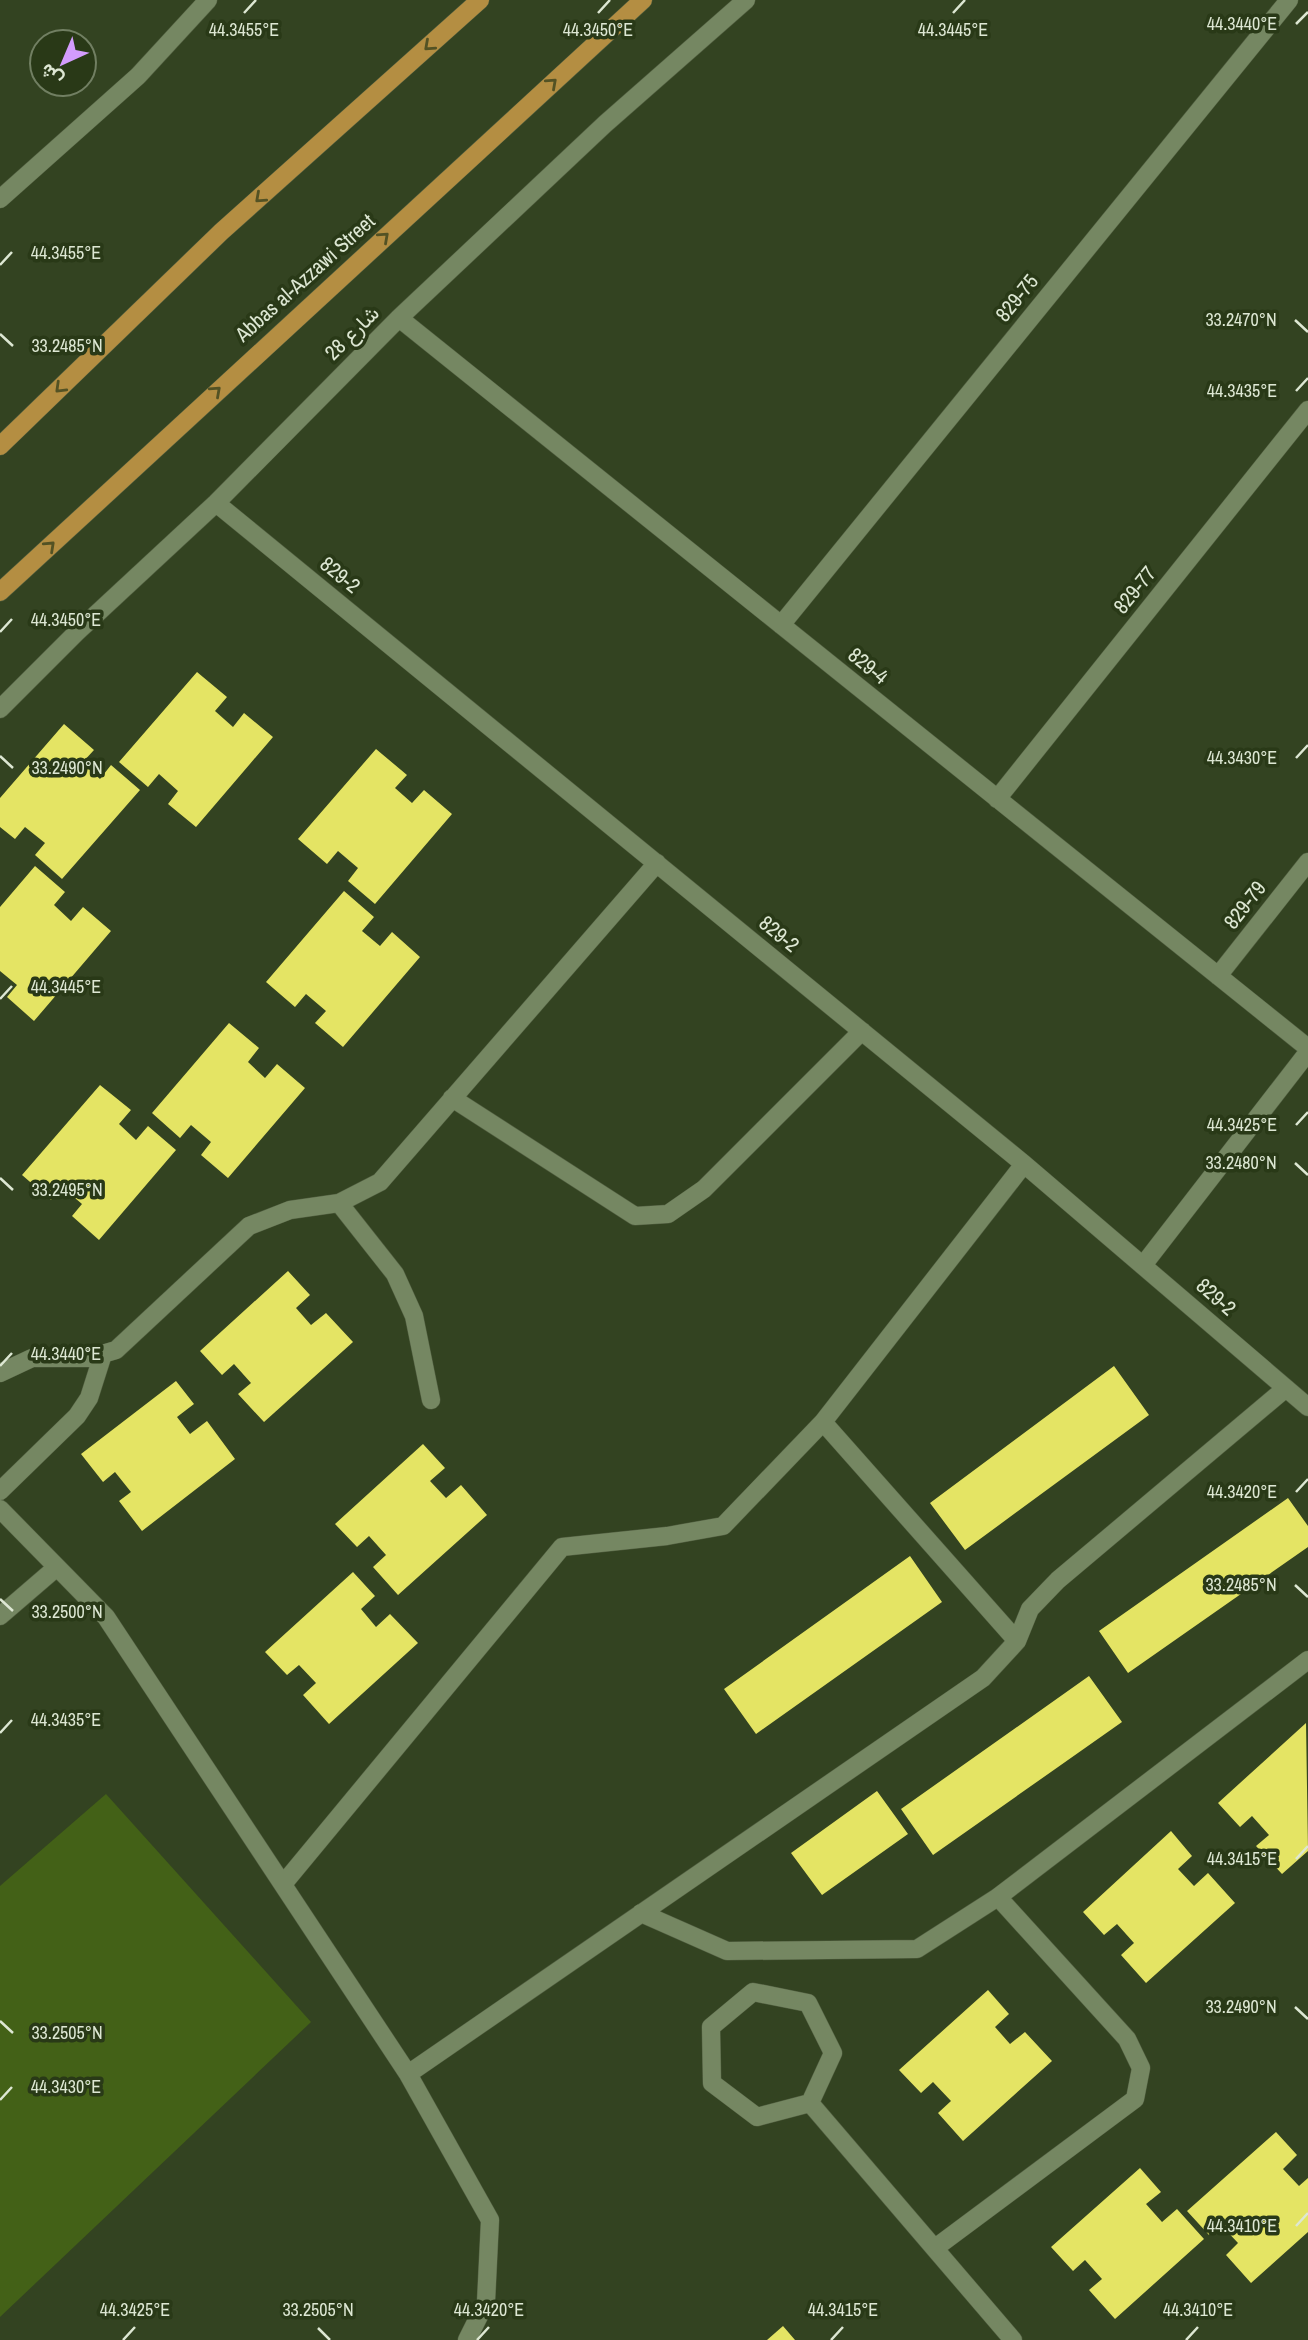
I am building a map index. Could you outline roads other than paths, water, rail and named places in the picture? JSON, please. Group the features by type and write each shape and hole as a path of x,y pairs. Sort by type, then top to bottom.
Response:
{"main road":[{"path":"0,446 221,232 480,0"},
{"name":"Abbas al-Azzawi Street","path":"0,593 150,451 643,0"}],"street":[{"path":"0,199 138,76 208,0"},
{"name":"شارع 28","path":"0,709 77,632 216,503 399,318 605,124 746,0"},
{"name":"829-75","path":"781,625 1289,0"},
{"name":"829-4","path":"399,318 1308,1050"},
{"name":"829-77","path":"997,799 1308,410"},
{"name":"829-2","path":"216,503 1024,1164 1308,1407"},
{"name":"829-79","path":"1218,976 1308,862"},
{"path":"0,1373 32,1358 89,1358 116,1350 248,1226 290,1210 339,1203 380,1182 657,863"},
{"path":"452,1098 635,1216 668,1214 704,1189 862,1031"},
{"path":"1144,1264 1308,1050"},
{"path":"284,1883 562,1546 667,1536 723,1526 823,1422 1024,1164"},
{"path":"339,1203 395,1274 414,1316 431,1400"},
{"path":"0,1491 77,1416 89,1398 103,1353"},
{"path":"408,2074 983,1678 1017,1641 1030,1609 1058,1580 1286,1388"},
{"path":"823,1422 1017,1641"},
{"path":"0,1510 106,1617 408,2074 490,2220 486,2302 467,2340"},
{"path":"0,1616 57,1567"},
{"path":"641,1913 727,1951 917,1949 998,1897 1308,1660"},
{"path":"935,2248 1135,2099 1141,2068 1127,2039 998,1897"},
{"path":"753,1992 808,2003 833,2053 810,2103 757,2117 712,2083 711,2028 753,1992"},
{"path":"810,2103 1013,2340"}]}
